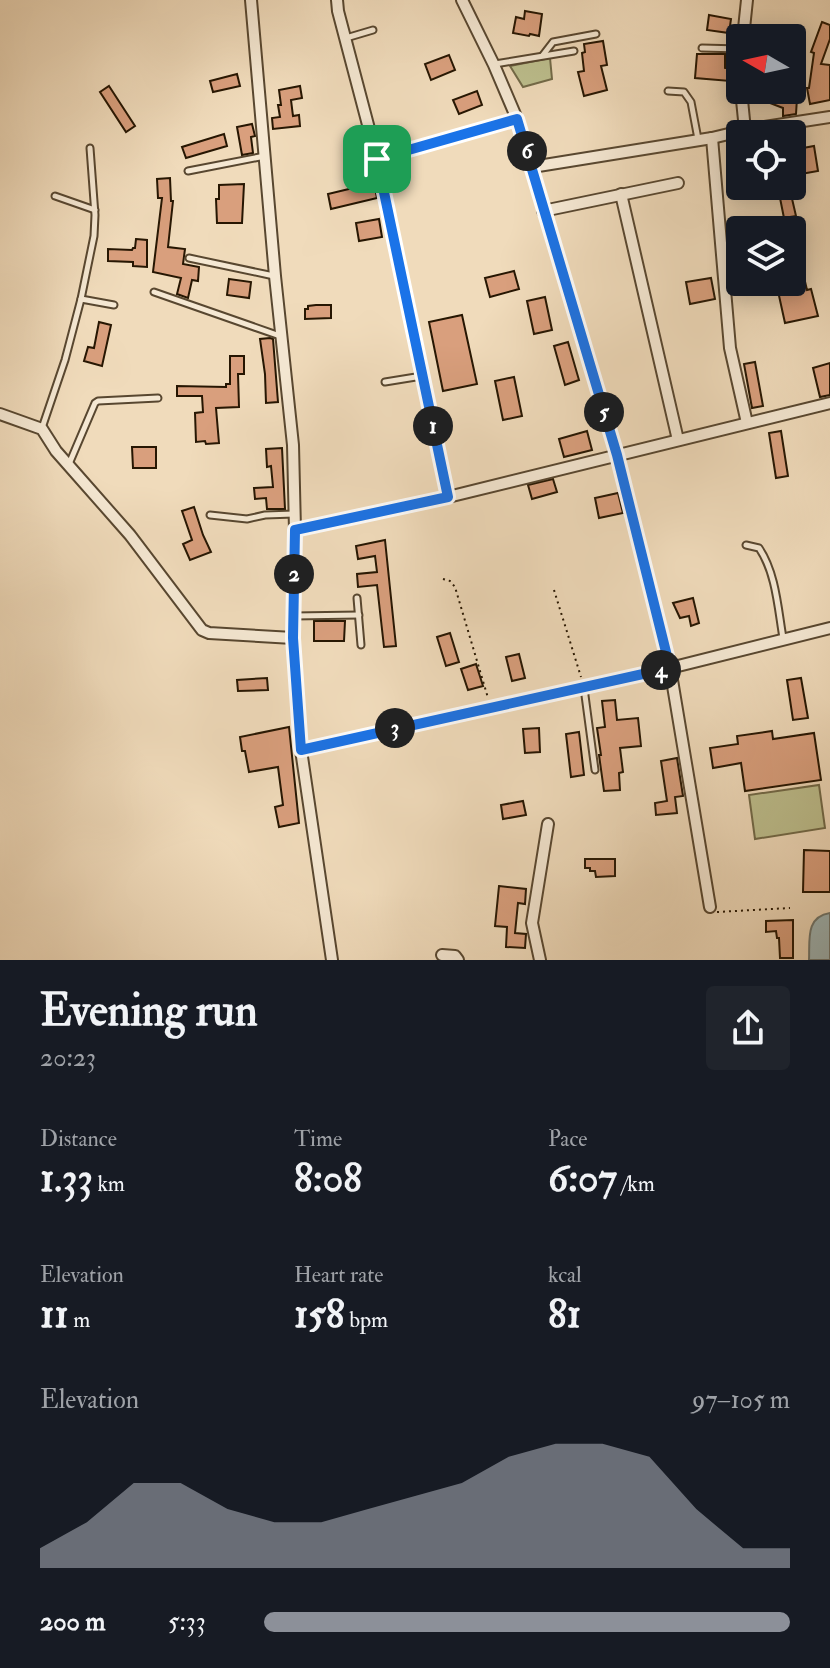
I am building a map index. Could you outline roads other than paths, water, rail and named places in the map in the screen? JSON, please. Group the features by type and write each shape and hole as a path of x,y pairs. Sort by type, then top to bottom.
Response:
{"street":[{"path":"251,0 293,445 293,638 301,750 332,960"},
{"path":"337,0 377,159 448,497"},
{"path":"462,0 517,119 617,455 670,668 710,907"},
{"path":"744,24 747,0"},
{"path":"806,121 830,117"},
{"path":"377,159 517,119"},
{"path":"532,167 726,135"},
{"path":"712,138 730,348 747,423"},
{"path":"543,211 678,183"},
{"path":"621,194 678,440"},
{"path":"295,530 448,497 830,403"},
{"path":"0,414 42,429 56,451 130,535 202,630 293,638"},
{"path":"301,750 670,668 830,628"},
{"path":"540,960 532,923 548,824"},
{"path":"442,955 455,956 458,960"}],"lane":[{"path":"345,38 373,30"},
{"path":"542,56 553,42 596,34"},
{"path":"702,48 726,49"},
{"path":"494,65 574,51"},
{"path":"668,91 684,92 689,98 698,140"},
{"path":"42,429 65,360 94,236 90,148"},
{"path":"188,171 265,156"},
{"path":"55,196 95,210"},
{"path":"189,258 275,276"},
{"path":"154,292 281,336"},
{"path":"81,299 114,305"},
{"path":"385,382 422,376"},
{"path":"69,464 95,403 158,398"},
{"path":"210,515 247,519 294,514"},
{"path":"746,545 759,548 766,558 783,639"},
{"path":"357,598 361,645"},
{"path":"293,616 359,615"},
{"path":"584,686 595,770"}],"water":[{"path":"830,913 830,960 809,960 810,930 816,919"}]}
